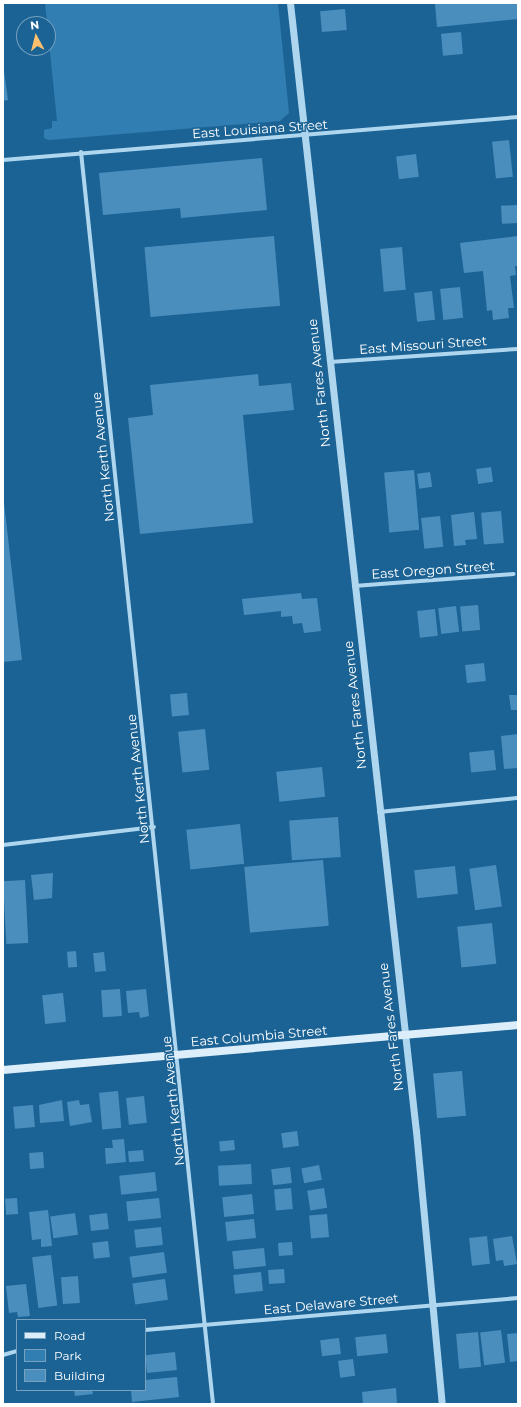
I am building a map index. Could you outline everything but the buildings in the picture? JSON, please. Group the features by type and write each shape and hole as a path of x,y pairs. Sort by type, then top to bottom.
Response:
{"main road":[{"name":"East Columbia Street","path":"3,1070 178,1056 404,1034 518,1025"}],"street":[{"name":"North Fares Avenue","path":"290,3 378,812 404,1034 442,1404"},
{"name":"East Louisiana Street","path":"3,160 81,152 304,136 518,116"},
{"name":"North Kerth Avenue","path":"81,152 154,827 213,1404"},
{"name":"East Missouri Street","path":"329,362 518,349"},
{"name":"East Oregon Street","path":"354,586 514,574"},
{"path":"378,812 518,798"},
{"path":"3,844 154,827"},
{"name":"East Delaware Street","path":"146,1330 518,1298"},
{"path":"3,1355 16,1351"}],"green space":[{"path":"45,3 278,3 289,113 280,121 49,140 44,138 44,130 52,128 52,121 57,121 50,56 56,56 56,16 46,16"}]}
